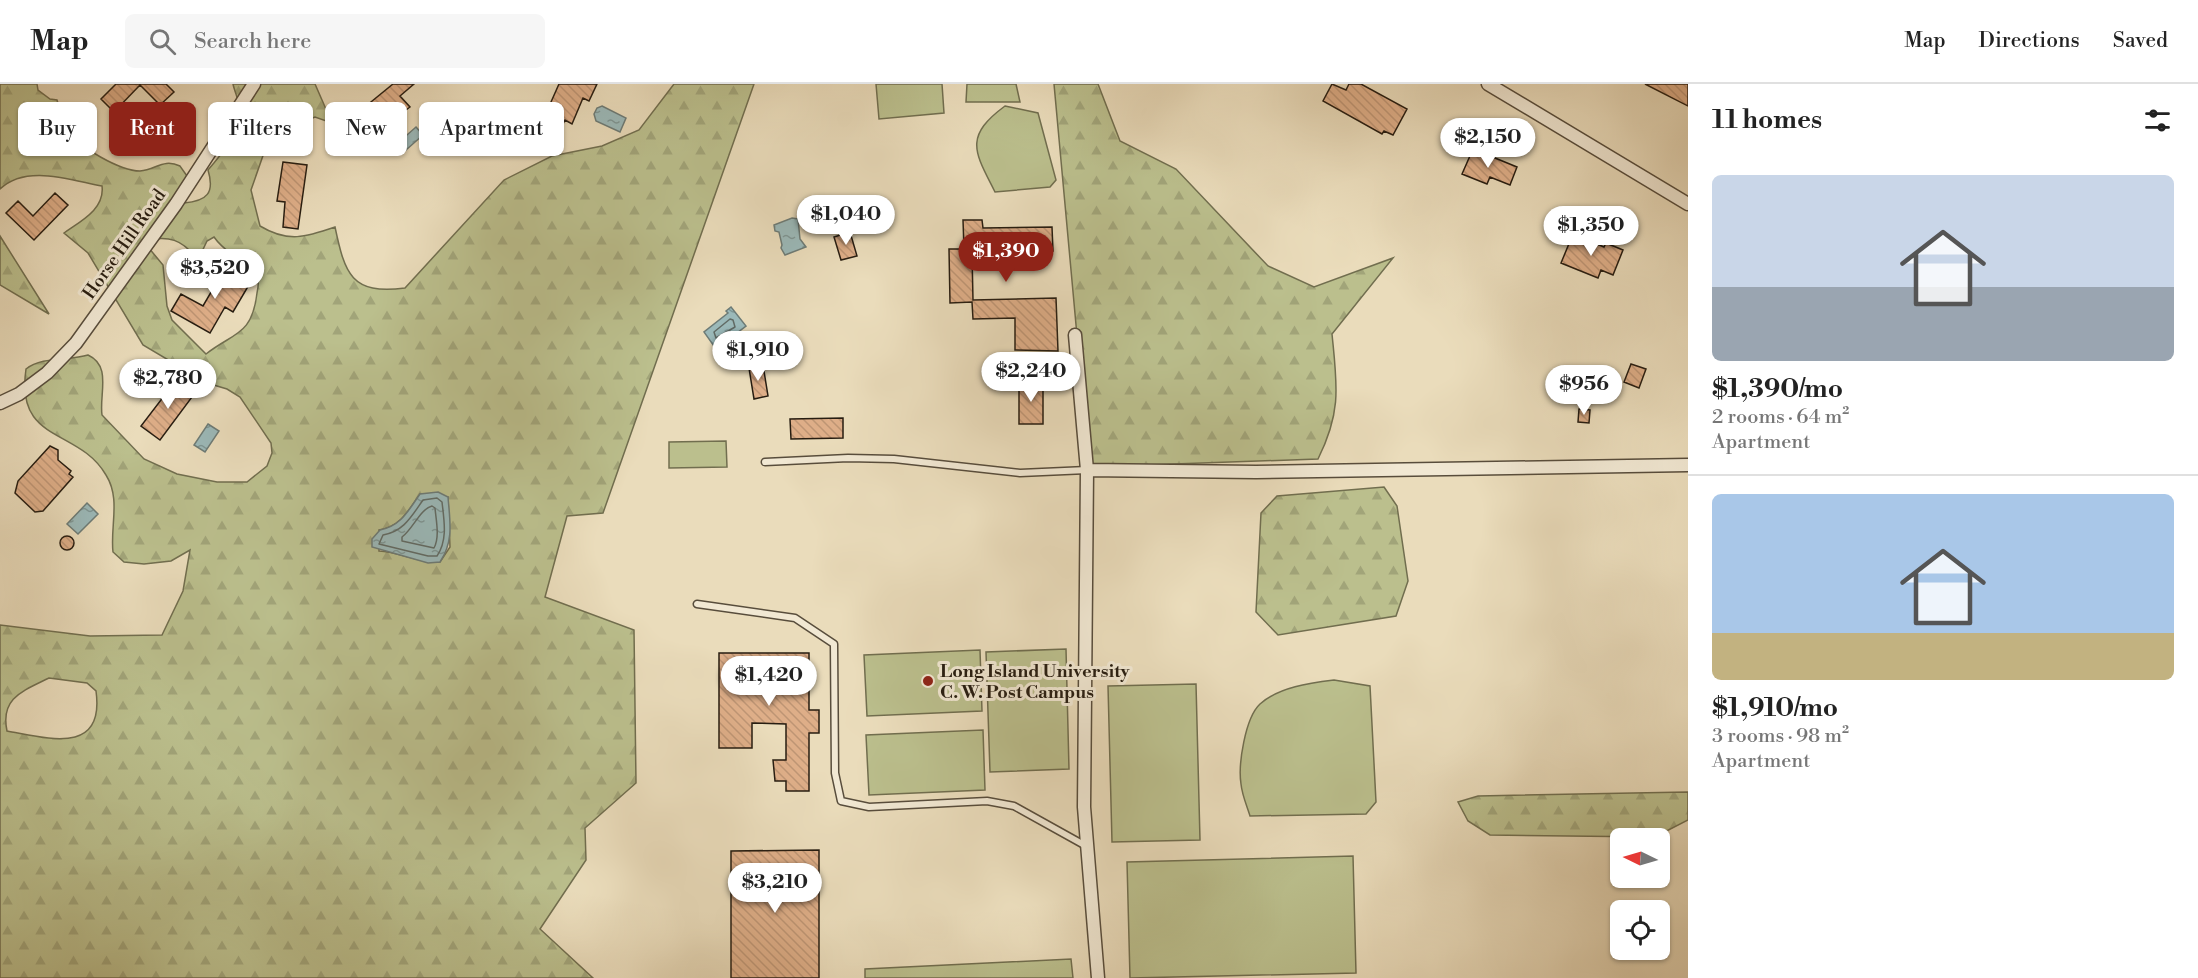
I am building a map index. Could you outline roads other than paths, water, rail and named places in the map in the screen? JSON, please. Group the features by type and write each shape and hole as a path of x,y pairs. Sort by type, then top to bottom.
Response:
{"street":[{"name":"Horse Hill Road","path":"0,403 19,394 47,373 76,343 176,204 254,84"},
{"path":"1488,84 1688,204"},
{"path":"1075,335 1087,470 1084,807 1098,978"},
{"path":"1087,470 1256,472 1688,465"}],"lane":[{"path":"765,462 848,458 894,459 1020,473 1087,470"},
{"path":"697,604 795,618 834,644 835,773 841,801 869,807 987,801 1014,806 1087,847"}],"water":[{"path":"602,106 626,118 620,132 596,121 594,114 597,108"},
{"path":"416,127 419,130 419,139 407,149 407,135"},
{"path":"792,218 798,219 800,239 806,247 785,255 781,248 779,232 775,231 774,225"},
{"path":"731,307 746,326 716,349 704,332 728,313 726,311"},
{"path":"208,424 219,431 205,452 194,445"},
{"path":"438,492 448,497 450,523 447,547 440,562 428,563 372,547 372,539 380,530 399,521 420,494"},
{"path":"87,503 98,514 78,534 67,524"}],"place":[{"name":"Long Island University C. W. Post Campus","path":"928,681"}]}
